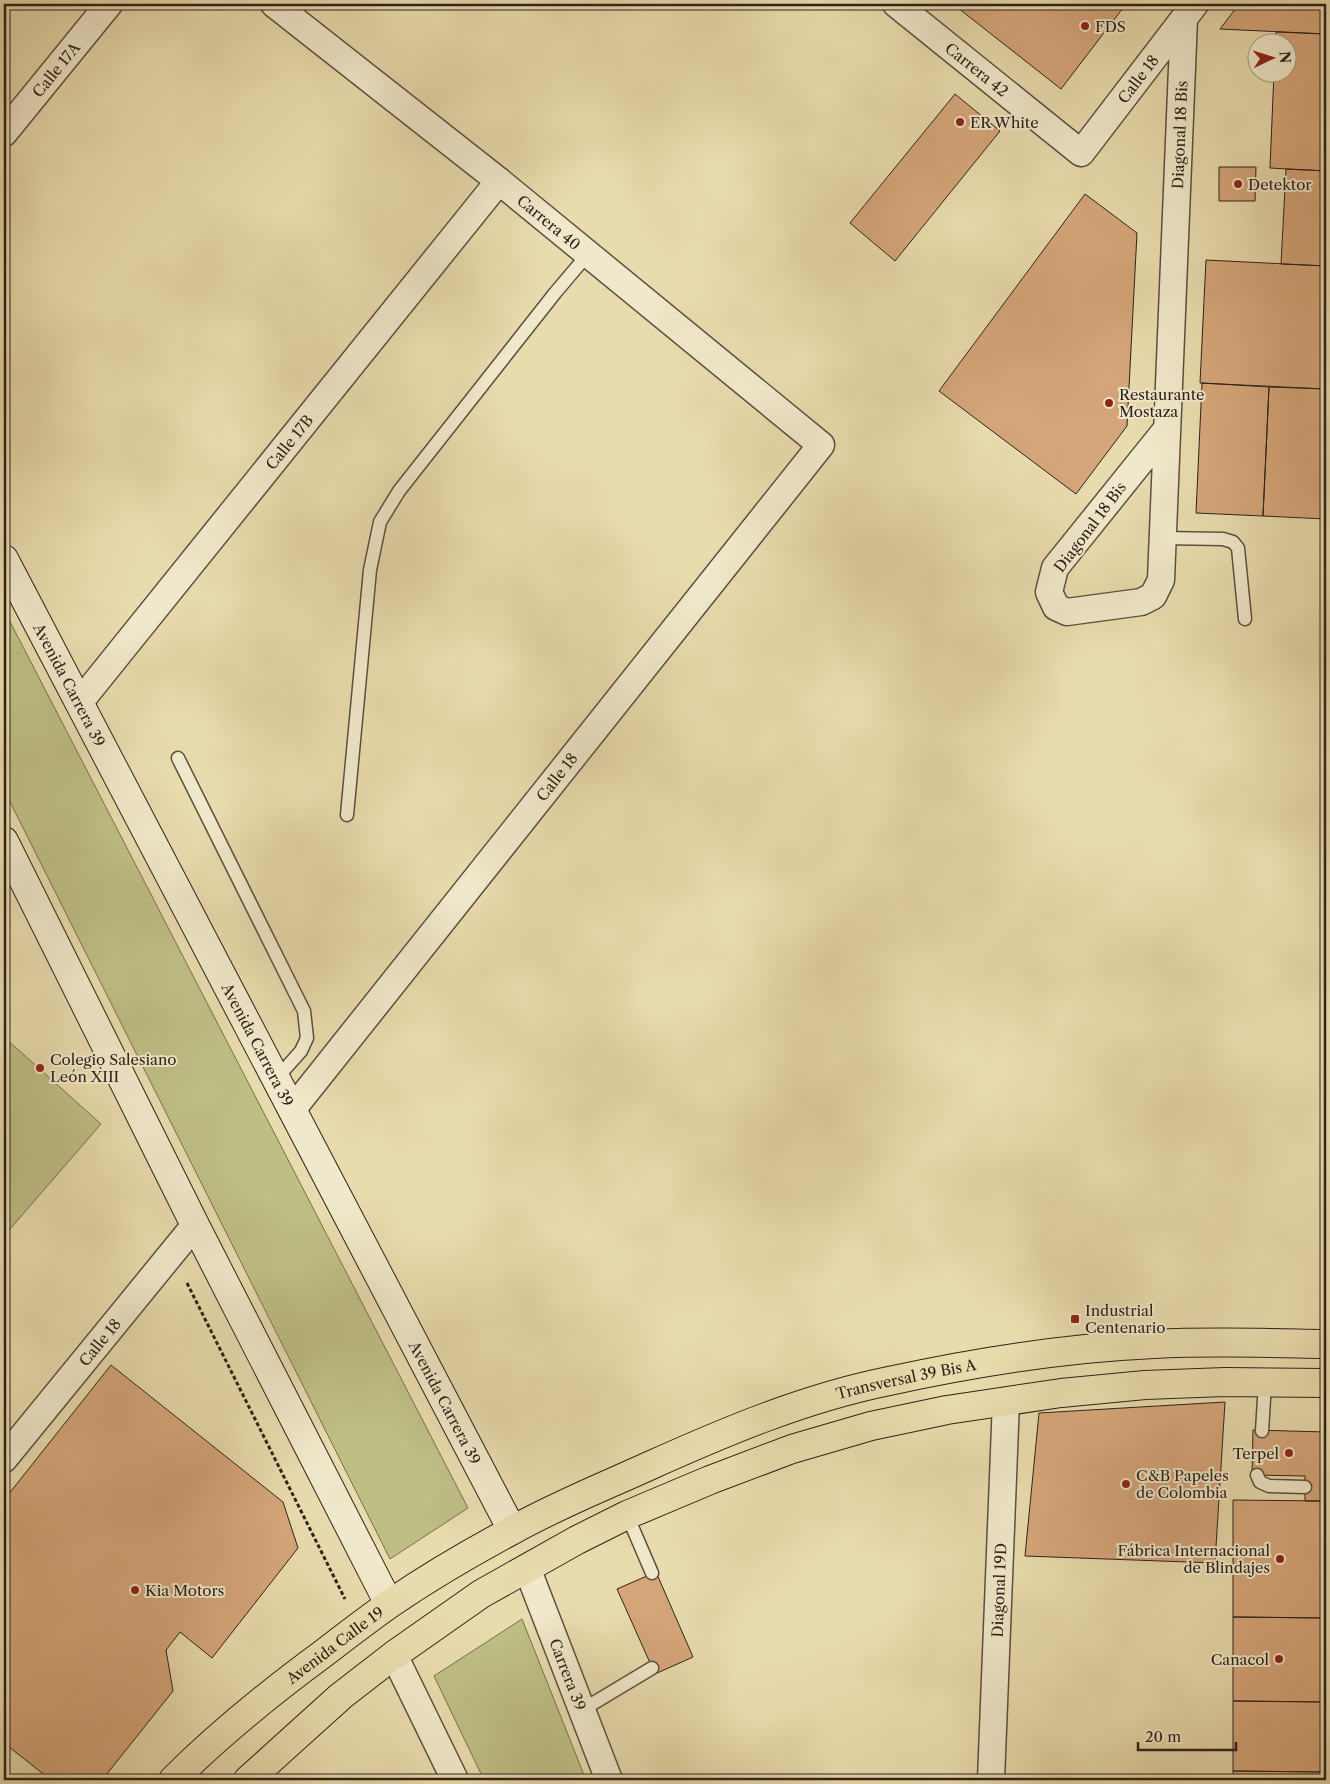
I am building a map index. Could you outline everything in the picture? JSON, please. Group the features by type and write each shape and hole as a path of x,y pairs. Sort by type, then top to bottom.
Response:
{"main road":[{"name":"Transversal 39 Bis A","path":"512,1530 720,1434 803,1403 886,1381 1028,1356 1101,1348 1222,1342 1326,1344"},
{"path":"248,1780 342,1696 394,1655 481,1594 577,1540 627,1515 710,1480 792,1449 871,1426 946,1410 1006,1401 1145,1385 1326,1383"},
{"name":"Avenida Calle 19","path":"173,1780 200,1753 276,1688 359,1626 433,1576 512,1530"}],"street":[{"name":"Calle 17A","path":"4,133 109,4"},
{"name":"Carrera 40","path":"274,4 499,181 821,445"},
{"name":"Carrera 42","path":"896,4 1081,153"},
{"name":"Calle 18","path":"1081,153 1189,11"},
{"name":"Diagonal 18 Bis","path":"1166,430 1056,568 1049,592 1056,607 1067,612 1141,602 1153,596 1161,580 1166,430 1189,11"},
{"name":"Calle 17B","path":"79,703 499,181"},
{"name":"Calle 18","path":"292,1110 821,445"},
{"name":"Avenida Carrera 39","path":"4,559 512,1530"},
{"path":"4,841 195,1225 389,1604"},
{"name":"Calle 18","path":"4,1459 195,1225"},
{"name":"Diagonal 19D","path":"991,1780 1006,1401"},
{"name":"Carrera 39","path":"527,1568 609,1780"},
{"path":"394,1655 455,1780"}],"lane":[{"path":"347,815 370,570 380,522 399,491 555,292 588,254"},
{"path":"1163,538 1224,539 1233,542 1238,548 1245,619"},
{"path":"178,758 304,1011 307,1038 301,1051 276,1079"},
{"path":"1262,1430 1265,1383"},
{"path":"1257,1475 1260,1482 1269,1486 1305,1488"},
{"path":"627,1515 652,1573"},
{"path":"582,1710 652,1668"}],"path":[{"path":"172,1253 359,1626"}],"green space":[{"path":"4,610 468,1508 390,1559 4,790"},
{"path":"4,1037 101,1124 4,1236"},
{"path":"522,1619 586,1780 484,1780 434,1676"}],"building":[{"path":"953,4 1126,4 1061,89"},
{"path":"1239,4 1326,4 1326,34 1220,29"},
{"path":"1298,33 1326,34 1326,171 1270,168 1274,82 1298,82"},
{"path":"955,94 1000,131 895,261 850,223"},
{"name":"Detektor","path":"1219,167 1256,167 1255,201 1219,201"},
{"path":"1286,169 1326,171 1326,266 1281,264"},
{"path":"1085,194 1137,233 1127,426 1076,494 939,391"},
{"path":"1206,260 1326,266 1326,389 1200,383"},
{"path":"1202,383 1269,387 1263,516 1196,513"},
{"path":"1269,387 1326,389 1326,519 1263,516"},
{"name":"Kia Motors","path":"111,1365 283,1502 298,1548 212,1658 180,1632 166,1650 173,1691 102,1780 51,1780 4,1743 4,1500"},
{"name":"C&B Papeles de Colombia","path":"1225,1402 1215,1563 1025,1556 1039,1413"},
{"name":"Terpel","path":"1253,1430 1326,1432 1326,1501 1305,1501 1305,1476 1252,1475"},
{"name":"Fábrica Internacional de Blindajes","path":"1233,1500 1326,1501 1326,1618 1233,1617"},
{"path":"656,1572 693,1657 655,1674 617,1589"},
{"name":"Canacol","path":"1233,1617 1326,1618 1326,1702 1233,1701"},
{"path":"1233,1701 1326,1702 1326,1772 1233,1771"},
{"path":"1233,1771 1326,1772 1326,1780 1233,1780"}],"place":[{"name":"FDS","path":"1085,26"},
{"name":"ER White","path":"960,122"},
{"name":"Detektor","path":"1238,184"},
{"name":"Restaurante Mostaza","path":"1109,403"},
{"name":"Colegio Salesiano León XIII","path":"40,1068"},
{"name":"Industrial Centenario","path":"1075,1319"},
{"name":"Terpel","path":"1289,1453"},
{"name":"C&B Papeles de Colombia","path":"1126,1484"},
{"name":"Fábrica Internacional de Blindajes","path":"1280,1559"},
{"name":"Kia Motors","path":"135,1590"},
{"name":"Canacol","path":"1279,1659"}]}
